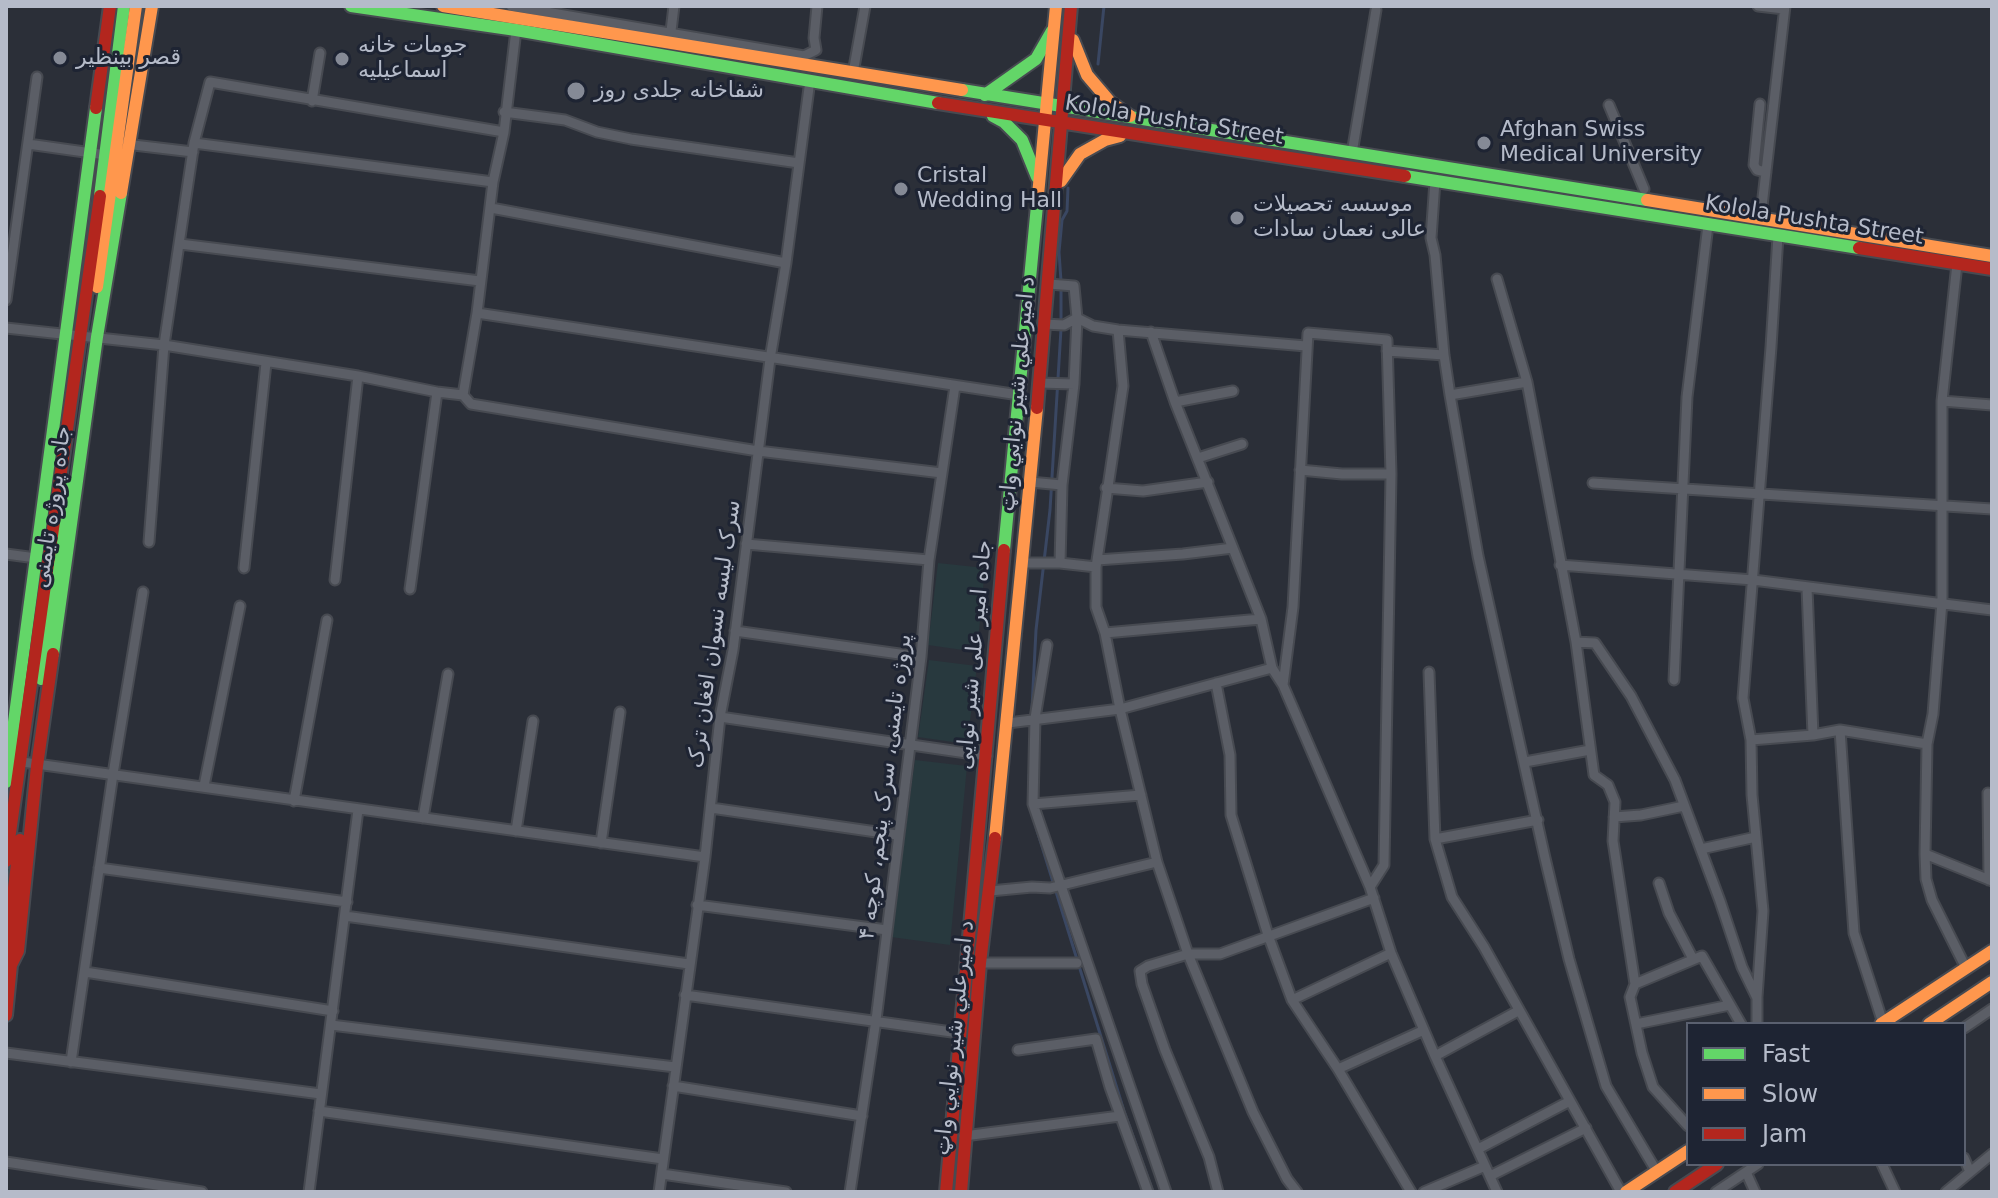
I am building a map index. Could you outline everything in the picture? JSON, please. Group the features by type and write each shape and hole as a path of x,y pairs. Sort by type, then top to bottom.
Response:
{"main road":[{"name":"جاده پروژه تایمنی","path":"83,337 92,154 110,6"},
{"name":"جاده پروژه تایمنی","path":"6,861 20,762 56,566 124,6"},
{"name":"جاده پروژه تایمنی","path":"123,144 136,6"},
{"name":"جاده پروژه تایمنی","path":"6,952 36,558 152,6"},
{"name":"Kolola Pushta Street","path":"351,6 516,30 1045,122 1778,236 1894,247 1957,264 1992,269"},
{"path":"443,6 500,10 853,73 1352,153 1894,247 1992,256"},
{"name":"جاده امیر علی شیر نوایی","path":"946,1192 1056,6"},
{"name":"د امیرعلي شیر نوايي واټ","path":"961,1192 980,963 1008,723 1049,284 1071,6"},
{"path":"985,95 1036,59 1054,28"},
{"path":"1070,30 1087,75 1110,102 1133,118"},
{"path":"983,111 1004,122 1022,140 1033,162 1039,187"},
{"path":"1057,188 1080,154 1105,140 1129,134"},
{"name":"جاده پروژه تایمنی","path":"6,782 20,762"},
{"name":"جاده پروژه تایمنی","path":"6,1015 11,965 18,951 29,861 20,762"},
{"path":"1884,1022 1992,951"},
{"path":"1932,1022 1992,982"},
{"path":"1624,1192 1686,1152"},
{"path":"1675,1192 1714,1166"}],"street":[{"path":"511,6 809,55 816,50 817,6"},
{"path":"671,31 674,6"},
{"path":"853,73 865,6"},
{"path":"1758,6 1784,7 1762,206"},
{"path":"1352,153 1376,10"},
{"path":"463,395 477,313 493,182 504,132 516,30"},
{"path":"312,101 320,53"},
{"path":"6,300 37,77"},
{"name":"سرک لیسه نسوان افغان‌ ترک","path":"659,1192 705,857 720,717 735,631 810,80"},
{"path":"149,542 164,345 194,147 210,82 504,132"},
{"path":"1760,104 1754,165 1757,170 1766,172"},
{"path":"1609,105 1644,189"},
{"path":"504,112 565,120 597,132 631,139 799,163"},
{"path":"28,144 106,155"},
{"path":"123,144 194,147 493,182"},
{"path":"1435,181 1431,238 1444,355 1478,556 1569,959 1606,1086 1657,1172"},
{"path":"491,208 786,263"},
{"path":"1674,680 1687,397 1708,225"},
{"path":"1757,1022 1763,911 1751,740 1743,698 1778,236"},
{"path":"180,244 480,281"},
{"path":"1957,264 1942,401 1942,602 1933,714 1927,744 1925,854 1926,879 1932,900 1966,968"},
{"path":"1497,279 1527,382 1576,642 1594,775 1608,785 1615,802 1613,841 1635,984 1630,997 1636,1024 1653,1087 1686,1124"},
{"path":"1049,284 1070,286 1077,318 1074,384 1062,485 1060,563"},
{"path":"477,313 1019,395"},
{"path":"1044,324 1064,325 1077,318"},
{"path":"1077,318 1093,326 1118,330 1306,346"},
{"path":"6,328 164,345 463,395 471,404 758,451 942,473"},
{"path":"1118,330 1123,386 1096,564 1096,607 1105,633 1157,862 1188,954 1253,1112 1287,1179 1297,1192"},
{"path":"1151,332 1175,402 1261,619 1272,668 1283,685 1370,887 1391,953 1497,1192"},
{"path":"1283,685 1293,607 1308,333 1387,340 1391,474 1384,865 1370,887"},
{"path":"1387,351 1444,355"},
{"path":"244,568 266,363"},
{"path":"335,580 358,376"},
{"path":"1450,395 1527,382"},
{"path":"1039,383 1074,384"},
{"name":"پروژه تایمنی، سرک پنجم، کوچه ۴","path":"850,1192 876,1020 921,657 929,560 955,386"},
{"path":"1175,402 1233,391"},
{"path":"410,589 437,392"},
{"path":"1942,401 1992,405"},
{"path":"1198,458 1242,444"},
{"path":"1300,470 1391,474"},
{"path":"1030,482 1062,485"},
{"path":"1106,488 1165,490 1208,482"},
{"path":"1593,483 1992,509"},
{"path":"746,544 929,560"},
{"path":"1023,563 1096,564 1233,548"},
{"path":"6,554 36,558"},
{"path":"1560,565 1753,580 1992,610"},
{"path":"1807,588 1813,735"},
{"path":"71,1062 143,592"},
{"path":"204,786 240,606"},
{"path":"1105,633 1261,619"},
{"path":"294,801 327,620"},
{"path":"735,631 921,657"},
{"path":"1576,642 1595,643 1631,696 1675,780 1742,967 1757,998"},
{"path":"1047,645 1032,719 1033,804 1166,1192"},
{"path":"1008,723 1120,709 1272,668"},
{"path":"1429,672 1435,839 1452,897 1484,947 1624,1192"},
{"path":"423,818 448,674"},
{"path":"1216,683 1230,755 1231,815 1268,935 1292,1000 1338,1069 1411,1192"},
{"path":"601,843 620,712"},
{"path":"720,717 987,756"},
{"path":"516,831 533,721"},
{"path":"1751,740 1840,730 1927,744"},
{"path":"1840,730 1854,933 1882,1022"},
{"path":"1525,762 1590,750"},
{"path":"20,762 705,857"},
{"path":"1925,854 1990,880 1988,793"},
{"path":"1033,804 1141,795"},
{"path":"1614,817 1684,806"},
{"path":"711,808 897,835"},
{"path":"309,1192 358,810"},
{"path":"1435,839 1538,820"},
{"path":"1701,849 1756,837"},
{"path":"990,891 1050,888 1157,862"},
{"path":"99,868 347,902"},
{"path":"1659,883 1669,913 1693,959"},
{"path":"1218,1192 1209,1157 1165,1050 1140,971 1188,954 1220,954 1374,898"},
{"path":"697,905 887,930"},
{"path":"345,916 689,964"},
{"path":"1292,1000 1391,953"},
{"path":"1635,984 1702,956 1740,1022"},
{"path":"980,963 1077,963"},
{"path":"85,972 333,1011"},
{"path":"685,995 959,1033"},
{"path":"1636,1024 1730,1005"},
{"path":"1435,1056 1518,1011"},
{"path":"1966,1027 1991,1014"},
{"path":"331,1025 675,1067"},
{"path":"1338,1069 1424,1030"},
{"path":"1018,1050 1096,1039 1148,1192"},
{"path":"6,1053 321,1094"},
{"path":"673,1086 862,1116"},
{"path":"1478,1149 1570,1101"},
{"path":"319,1111 663,1159"},
{"path":"964,1136 1120,1116"},
{"path":"1490,1176 1586,1128"},
{"path":"1946,1192 1992,1154"},
{"path":"6,1162 202,1192"},
{"path":"1966,1163 1970,1172"},
{"path":"1424,1192 1485,1166"},
{"path":"1716,1192 1755,1166"},
{"path":"1883,1166 1895,1192"},
{"path":"1746,1172 1755,1192"},
{"path":"662,1174 786,1192"}],"shaded area":[{"path":"938,563 985,568 977,652 928,645"},
{"path":"929,660 977,666 967,744 918,737"},
{"path":"915,760 967,766 950,945 891,937"}],"waterway":[{"path":"1098,64 1104,6"},
{"path":"1061,281 1059,252 1068,188"},
{"path":"1061,289 1061,321"},
{"path":"1032,708 1036,630 1050,510 1061,329"},
{"path":"1029,775 1029,800"},
{"path":"1031,811 1124,1111 1153,1192"}],"traffic: fast":[{"path":"100,196 124,6"},
{"path":"351,6 516,30 938,103"},
{"path":"985,95 1036,59 1052,31"},
{"path":"962,90 1647,200"},
{"path":"6,782 96,108"},
{"path":"993,116 1022,140 1037,177"},
{"path":"1405,176 1859,248"},
{"path":"53,654 97,337 121,193"},
{"path":"1004,550 1038,195"},
{"path":"41,679 68,483"}],"traffic: slow":[{"path":"97,287 136,6"},
{"path":"121,193 152,6"},
{"path":"443,6 962,90"},
{"path":"1038,195 1056,6"},
{"path":"1073,40 1087,75 1110,102 1130,116"},
{"path":"1061,181 1080,154 1105,140 1120,136"},
{"path":"1647,200 1992,256"},
{"path":"995,838 1037,408"},
{"path":"1884,1022 1992,951"},
{"path":"1932,1022 1992,982"},
{"path":"1626,1192 1686,1152"}],"traffic: jam":[{"path":"96,108 110,6"},
{"path":"1037,408 1071,6"},
{"path":"938,103 1405,176"},
{"path":"6,861 100,196"},
{"path":"1859,248 1992,269"},
{"path":"946,1192 1004,550"},
{"path":"6,1015 11,965 18,951 37,766 53,654"},
{"path":"961,1192 980,963 995,838"},
{"path":"6,952 20,840"},
{"path":"1675,1192 1714,1166"}],"place":[{"name":"قصر بینظیر","path":"60,58"},
{"name":"جومات خانه اسماعيليه","path":"342,59"},
{"name":"شفاخانه جلدی روز","path":"576,91"},
{"name":"Afghan Swiss Medical University","path":"1484,143"},
{"name":"Cristal Wedding Hall","path":"901,189"},
{"name":"موسسه تحصیلات عالی نعمان سادات","path":"1237,218"}]}
